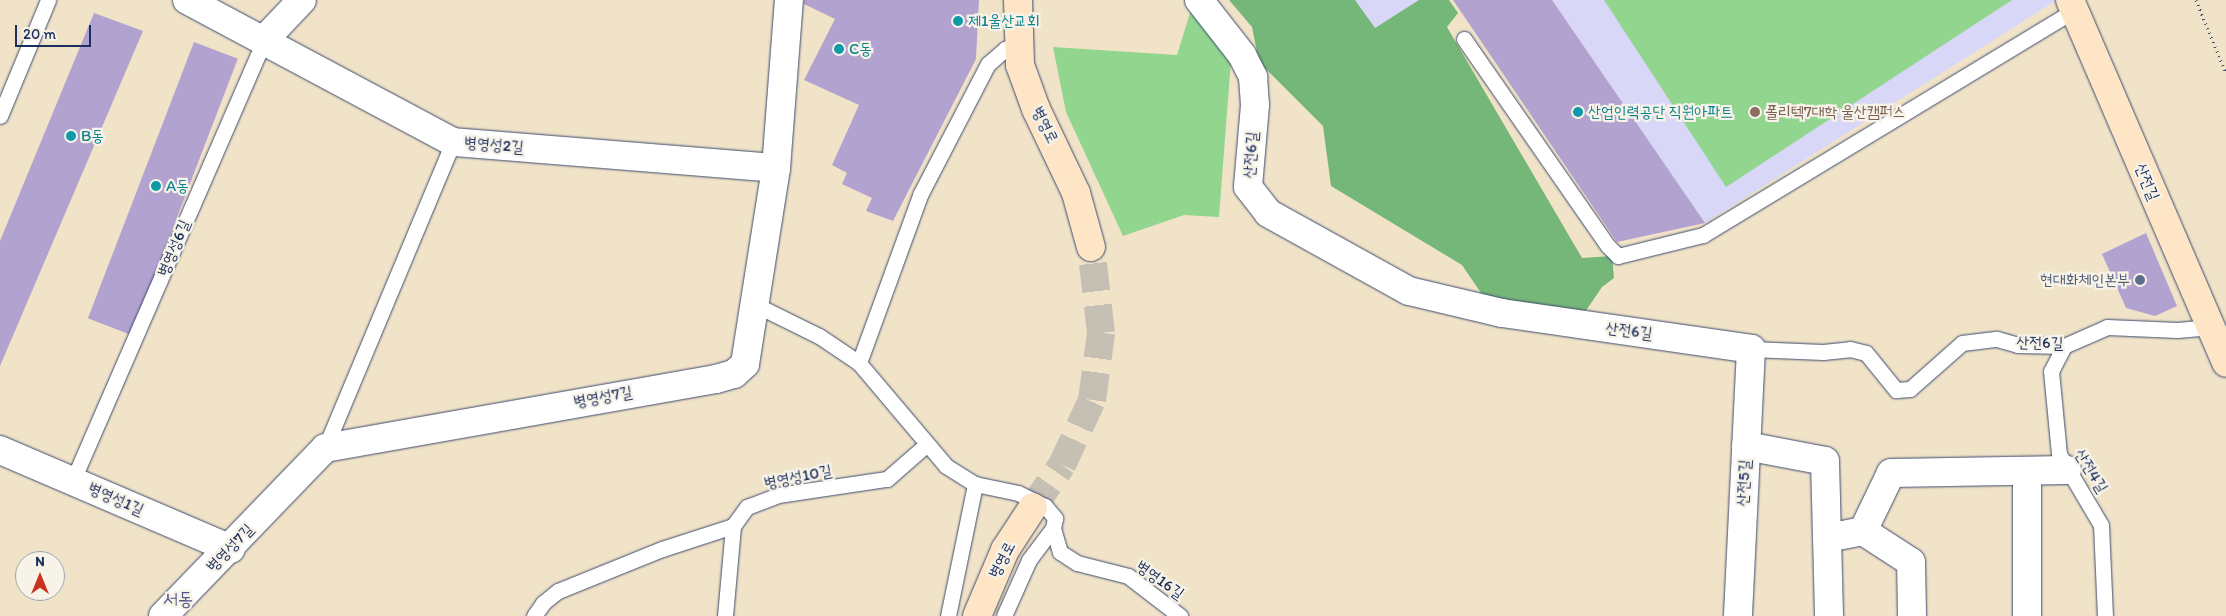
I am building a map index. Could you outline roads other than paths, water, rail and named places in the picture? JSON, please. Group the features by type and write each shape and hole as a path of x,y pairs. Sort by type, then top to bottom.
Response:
{"street":[{"name":"병영성2길","path":"187,0 453,142 776,168"},
{"name":"병영성6길","path":"264,40 302,0"},
{"name":"병영성7길","path":"163,616 231,549 325,448 734,374 746,364 776,168 789,0"},
{"name":"병영로","path":"1018,0 1017,45 1020,65 1036,109 1076,193 1091,247"},
{"name":"산전6길","path":"1199,0 1242,55 1253,77 1254,105 1248,186 1268,213 1409,291 1502,313 1751,349"},
{"name":"산전길","path":"2072,5 2226,363"},
{"name":"산전5길","path":"1738,616 1751,349"},
{"path":"1746,446 1825,461 1829,616"},
{"name":"병영성1길","path":"0,450 231,549"},
{"path":"1863,531 1891,473 2067,470"},
{"path":"2027,471 2027,616"},
{"name":"병영로","path":"977,616 1005,550 1033,507"},
{"path":"1827,538 1863,531 1911,562 1912,616"}],"lane":[{"path":"0,116 48,0"},
{"path":"1464,39 1608,246 1618,256 1703,236 2072,5"},
{"name":"병영성6길","path":"73,480 264,40"},
{"path":"859,363 920,195 988,64 1005,48 1017,45"},
{"path":"325,448 453,142"},
{"path":"756,305 819,336 859,363 946,466 976,484 948,616"},
{"name":"산전6길","path":"1751,349 1823,352 1850,349 1866,353 1896,390 1910,389 1962,343 1998,339 2018,344 2064,346 2107,328 2177,330 2209,327"},
{"name":"산전4길","path":"2064,346 2051,371 2059,454 2067,470 2090,503 2101,525 2105,616"},
{"name":"병영성10길","path":"733,526 747,507 778,495 888,479 928,444"},
{"name":"병영16길","path":"976,484 1018,493 1045,506 1055,518 1053,528 1060,552 1077,564 1128,576 1180,616"},
{"path":"534,616 543,603 558,591 662,548 733,526 725,616"},
{"path":"1004,616 1029,560 1053,528"}],"tunnel":[{"path":"1033,507 1062,465 1092,400 1101,333 1091,247"}],"place":[{"name":"제1울산교회","path":"958,21"},
{"name":"C동","path":"839,49"},
{"name":"산업인력공단 직원아파트","path":"1578,112"},
{"name":"폴리텍7대학 울산캠퍼스","path":"1755,112"},
{"name":"B동","path":"71,136"},
{"name":"A동","path":"156,186"},
{"name":"현대화체인본부","path":"2140,280"}],"district":[{"name":"서동","path":"178,599"}]}
